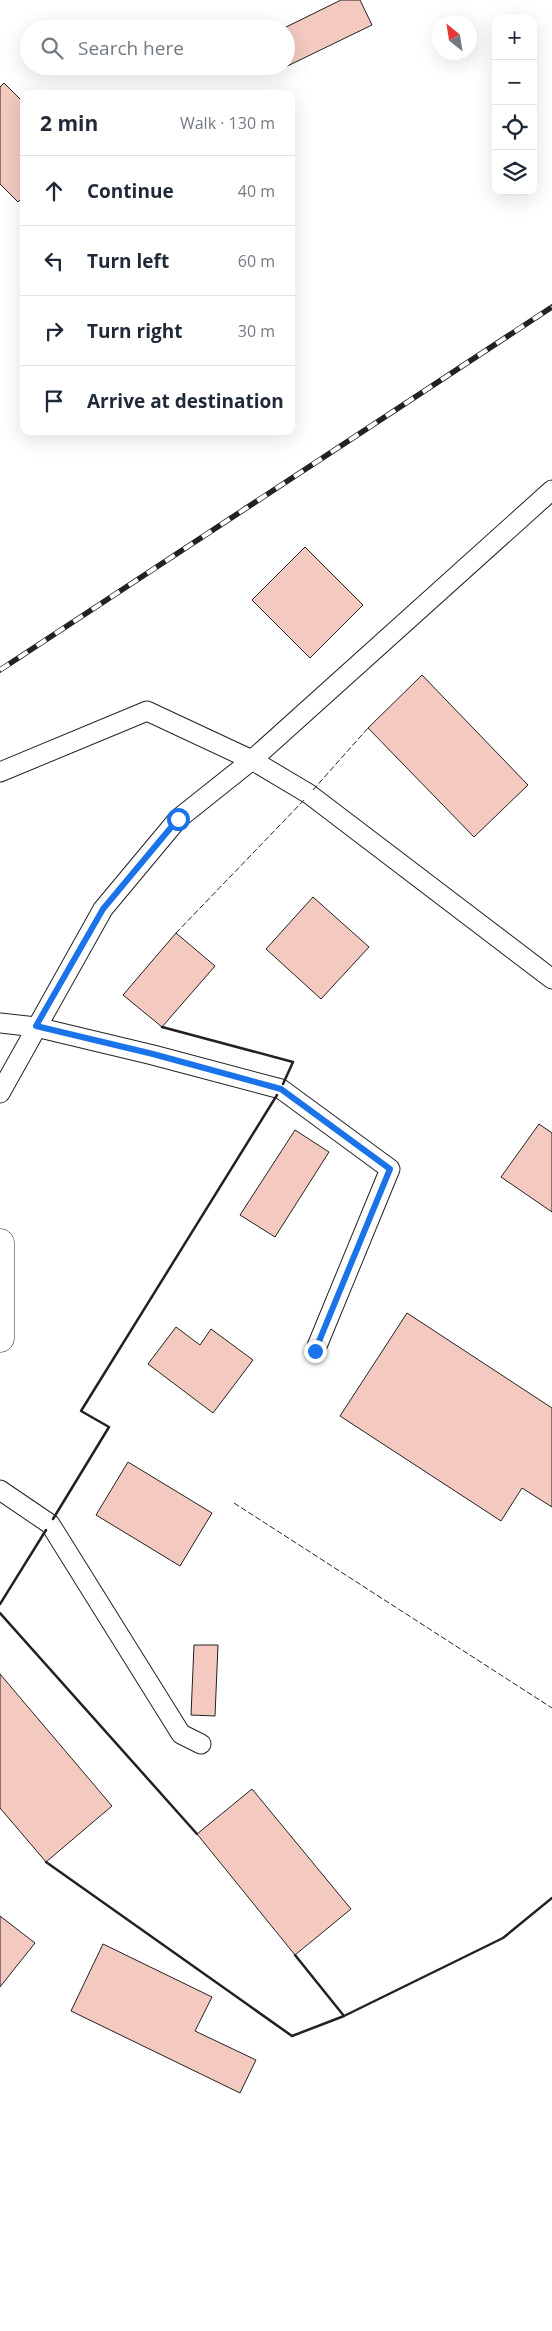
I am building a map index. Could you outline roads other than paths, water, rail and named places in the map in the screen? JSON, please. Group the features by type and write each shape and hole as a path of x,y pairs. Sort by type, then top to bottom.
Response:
{"street":[{"path":"0,1243 0,1338"}],"lane":[{"path":"0,1093 103,909 178,819 252,760 552,490"},
{"path":"0,772 147,711 252,760 309,794 552,979"},
{"path":"0,1023 36,1026 153,1054 281,1089 390,1169 315,1351"},
{"path":"0,1490 50,1524 182,1734 201,1744"}],"railway":[{"path":"0,670 552,307"}]}
